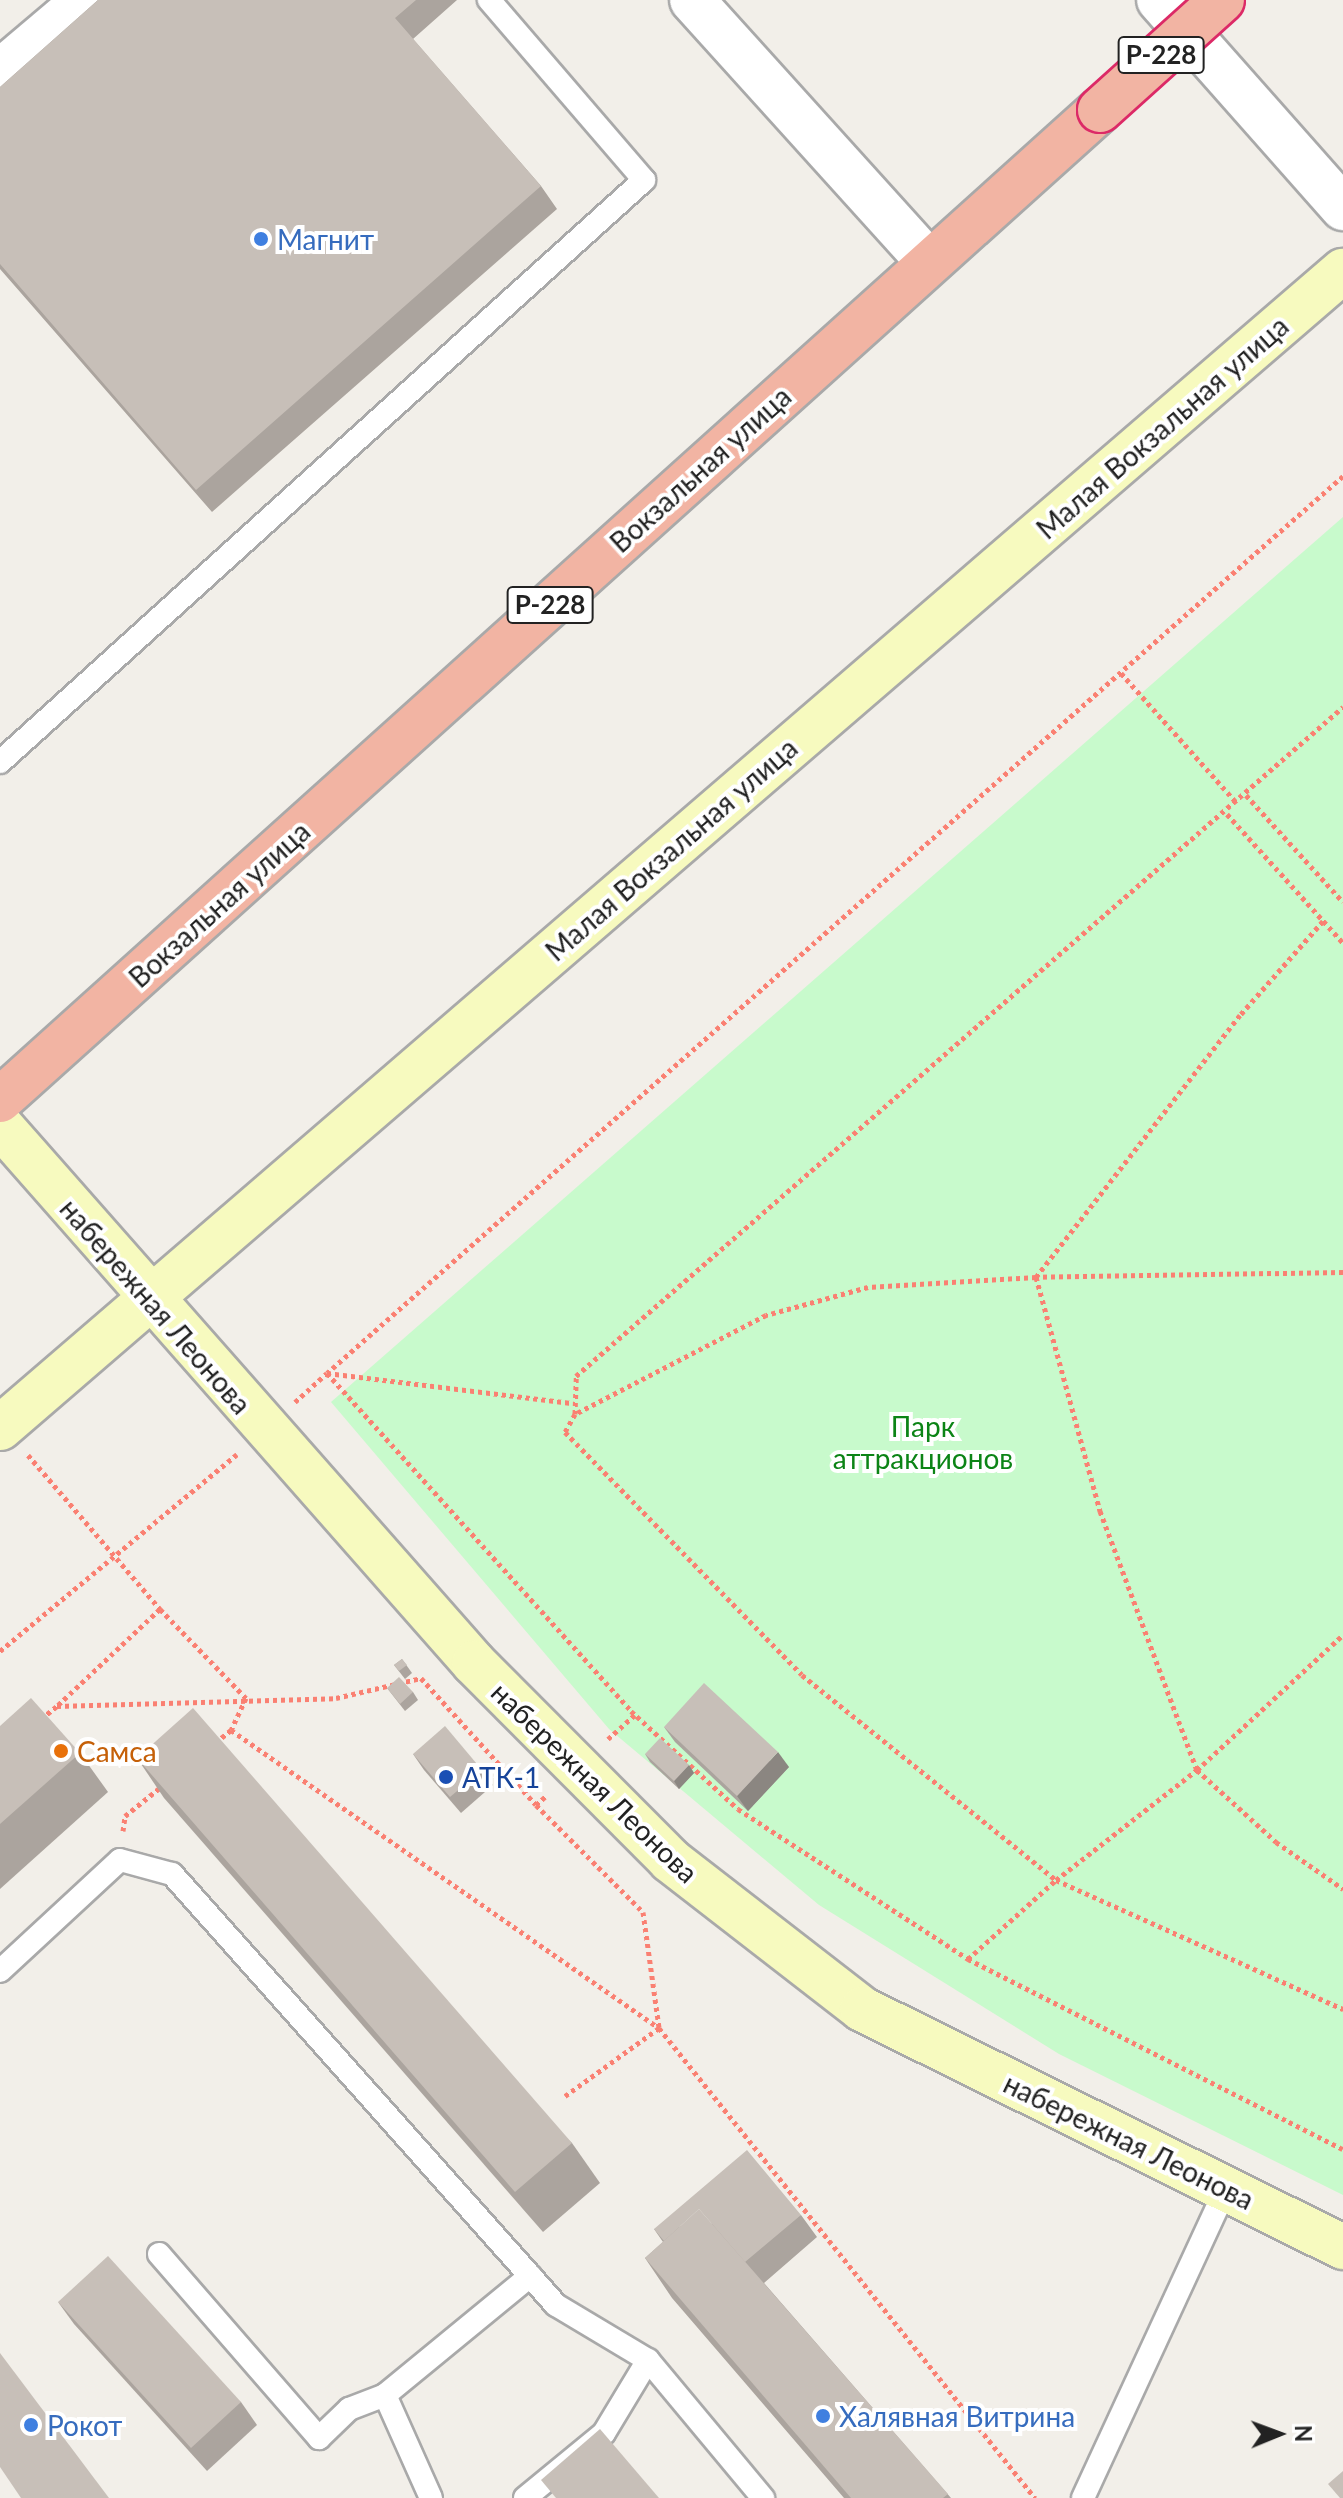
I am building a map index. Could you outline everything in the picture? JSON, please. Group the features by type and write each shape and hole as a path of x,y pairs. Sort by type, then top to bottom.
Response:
{"highway":[{"name":"Вокзальная улица","path":"0,1100 1222,0"}],"main road":[{"name":"Малая Вокзальная улица","path":"1,1427 149,1296 1343,271"},
{"name":"набережная Леонова","path":"0,1125 265,1430 575,1769 670,1860 862,2009 1343,2247"}],"street":[{"path":"0,72 85,0"},
{"path":"692,0 929,262"},
{"path":"1159,0 1343,208"}],"lane":[{"path":"0,762 644,180 489,0"},
{"path":"0,1971 120,1860 172,1874 556,2305 648,2360 763,2498"},
{"path":"1083,2498 1226,2189"},
{"path":"159,2254 319,2438 349,2409 385,2395 530,2276"},
{"path":"525,2498 604,2433 648,2360"},
{"path":"385,2395 431,2498"}],"path":[{"path":"0,1651 265,1430 1343,476"},
{"path":"1120,673 1237,803"},
{"path":"575,1414 576,1376 1227,814 1343,707"},
{"path":"1246,795 1343,901"},
{"path":"1227,814 1343,943"},
{"path":"1036,1277 1240,1015 1323,921"},
{"path":"1343,1272 1036,1277 868,1287 766,1315 575,1414 565,1432 802,1675 1056,1880 1343,2009"},
{"path":"1036,1277 1100,1511 1197,1770 1276,1842 1343,1889"},
{"path":"327,1373 573,1403"},
{"path":"327,1373 635,1715 738,1809 968,1959 1343,2149"},
{"path":"1,1427 160,1609 246,1698"},
{"path":"34,1724 160,1609"},
{"path":"968,1959 1056,1880 1197,1770 1343,1635"},
{"path":"0,1640 10,1643"},
{"path":"57,1706 246,1698 336,1698 421,1678 536,1805 643,1912 659,2028"},
{"path":"208,1749 231,1730 246,1698"},
{"path":"536,1805 635,1715"},
{"path":"231,1730 659,2028 1035,2498"},
{"path":"120,1860 125,1816 172,1778"},
{"path":"565,2096 659,2028"}],"green space":[{"name":"Парк аттракционов","path":"1343,517 1343,2195 1059,2054 819,1905 609,1729 331,1402"}],"building":[{"name":"Магнит","path":"98,0 416,0 395,18 541,186 196,490 0,264 0,87"},
{"path":"402,1659 407,1665 399,1671 394,1665"},
{"path":"399,1677 413,1692 400,1704 387,1688"},
{"path":"704,1683 778,1752 737,1796 664,1727"},
{"path":"31,1698 80,1753 0,1824 0,1726"},
{"path":"193,1708 572,2143 515,2192 137,1758"},
{"path":"445,1726 482,1770 450,1797 413,1754"},
{"path":"660,1738 689,1765 674,1781 645,1754"},
{"path":"747,2150 801,2215 745,2262 699,2209 664,2241 654,2229"},
{"path":"699,2209 948,2494 943,2498 851,2498 645,2258"},
{"path":"108,2256 241,2402 191,2448 58,2302"},
{"name":"Рокот","path":"0,2353 109,2498 21,2498 0,2467"},
{"path":"600,2429 659,2498 556,2498 541,2480"},
{"path":"1343,2471 1343,2498 1340,2498 1328,2484"}],"place":[{"name":"Магнит","path":"261,239"},
{"name":"Самса","path":"61,1751"},
{"name":"АТК-1","path":"446,1777"},
{"name":"Халявная Витрина","path":"823,2416"},
{"name":"Рокот","path":"31,2425"}]}
